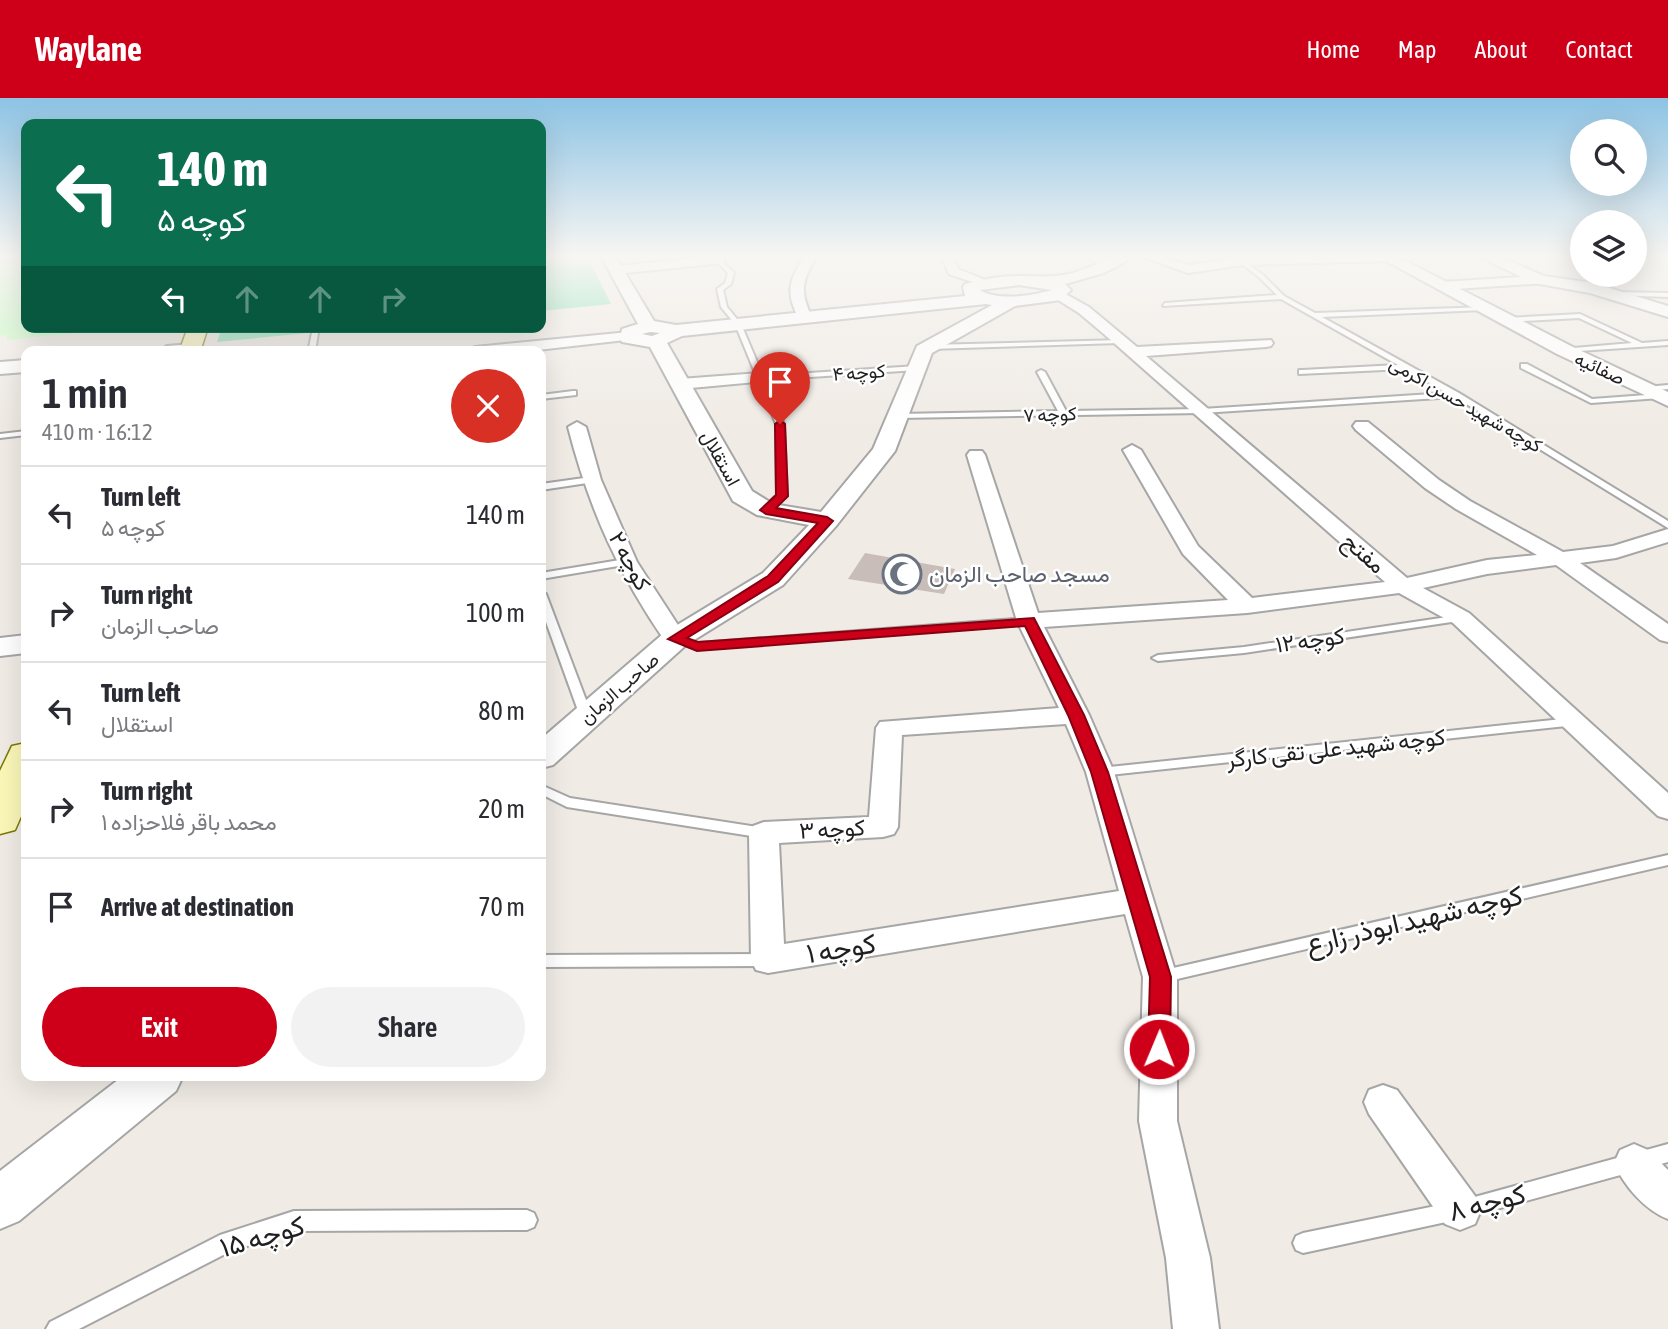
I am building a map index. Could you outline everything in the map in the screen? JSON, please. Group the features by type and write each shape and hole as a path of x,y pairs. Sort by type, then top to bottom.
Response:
{"main road":[{"path":"0,820 21,768"}],"street":[{"name":"استقلال","path":"646,313 659,333 680,384 742,496 766,510 827,521"},
{"path":"538,346 629,336 628,333 636,329 659,333 830,313"},
{"path":"929,347 989,313"},
{"name":"مفتح","path":"1088,313 1403,586 1461,618 1668,809"},
{"name":"صفائیه","path":"1494,313 1564,351 1660,393"},
{"path":"1127,347 1266,343"},
{"name":"صاحب الزمان","path":"546,752 675,639 773,579 827,521 884,451 924,350 929,347"},
{"path":"0,368 21,366"},
{"path":"680,384 760,378"},
{"path":"1362,426 1432,484 1463,505 1562,560 1668,635"},
{"name":"کوچه ۲","path":"578,427 591,480 626,562 675,639"},
{"path":"1132,450 1190,550 1247,606"},
{"path":"976,455 1029,621 1076,715 1100,772 1160,977 1158,1121 1188,1258 1196,1329"},
{"path":"1029,621 1247,606 1403,586 1487,567 1616,552 1668,535"},
{"path":"0,647 21,645"},
{"name":"کوچه ۳","path":"764,833 883,827 889,728 1076,715"},
{"path":"764,833 768,960"},
{"name":"کوچه ۱","path":"768,960 1138,900"},
{"path":"0,1203 153,1081"},
{"path":"1383,1102 1460,1210"},
{"path":"1651,1158 1668,1199"}],"lane":[{"path":"729,313 738,324 780,424 782,496 766,510"},
{"name":"کوچه شهید حسن اکرمی","path":"1309,313 1456,395 1668,524"},
{"path":"1312,315 1350,313"},
{"path":"1507,320 1580,316 1668,354"},
{"path":"1564,351 1668,343"},
{"path":"929,347 1127,347"},
{"path":"1524,366 1591,401 1660,393"},
{"path":"1302,372 1404,367"},
{"name":"کوچه ۴","path":"760,378 917,368"},
{"path":"1041,372 1063,413"},
{"path":"546,396 573,393"},
{"name":"کوچه ۷","path":"898,416 1202,411 1456,395"},
{"path":"0,436 21,434"},
{"path":"546,486 591,480"},
{"path":"546,575 626,562"},
{"path":"546,608 586,716"},
{"name":"کوچه ۱۲","path":"1158,658 1244,650 1461,618"},
{"path":"675,639 697,646 1029,621"},
{"name":"کوچه شهید علی تقی کارگر","path":"1100,772 1572,722"},
{"name":"کوچه ۳","path":"546,792 567,802 764,833"},
{"name":"کوچه شهید ابوذر زارع","path":"1160,977 1668,860"},
{"name":"کوچه ۱","path":"546,961 768,960"},
{"name":"کوچه ۸","path":"1303,1243 1460,1210 1651,1158"},
{"name":"کوچه ۱۵","path":"57,1329 227,1242 294,1221 527,1220"}],"green space":[{"path":"0,313 21,313 21,333 78,333 7,340 7,335 0,336"},
{"path":"220,333 308,333 217,342"}],"building":[{"name":"مسجد صاحب الزمان","path":"865,553 955,569 944,594 848,579"}],"place":[{"name":"مسجد صاحب الزمان","path":"902,574"}],"route":[{"path":"780,424 782,496 766,510 827,521 773,579 675,639 697,646 1029,621 1076,715 1100,772 1160,977 1159,1049"}]}
